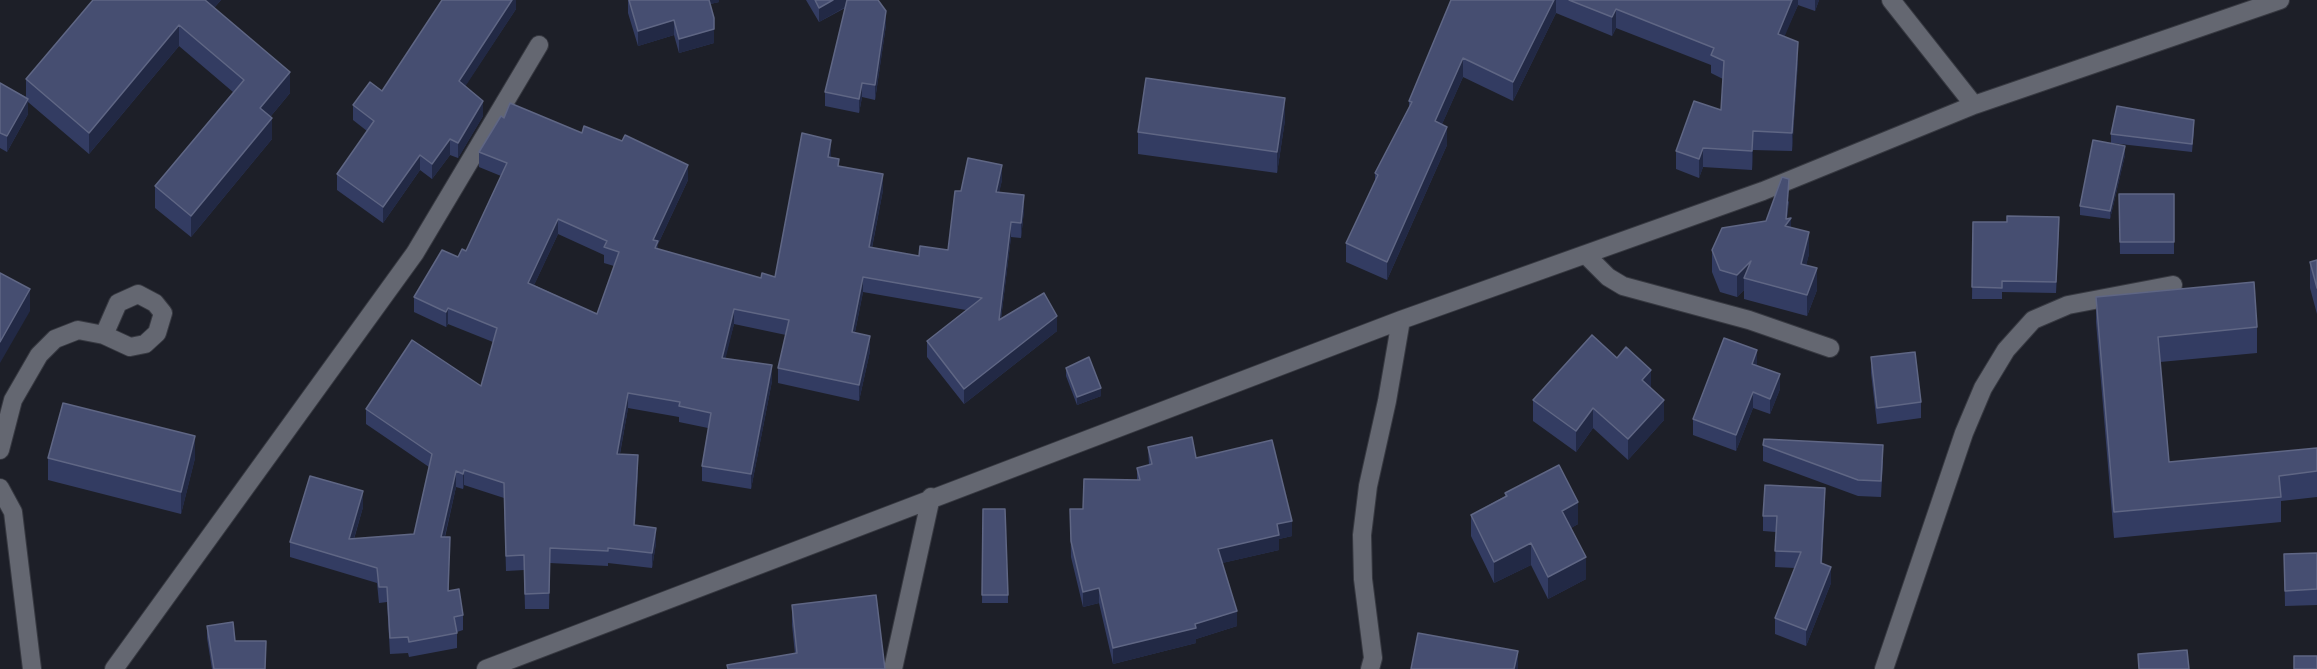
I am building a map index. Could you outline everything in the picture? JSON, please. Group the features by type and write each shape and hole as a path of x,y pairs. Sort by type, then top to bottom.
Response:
{"street":[{"path":"1891,0 1974,105"},
{"path":"486,669 1401,320 1763,191 1974,105 2280,0"},
{"path":"114,669 415,253 539,45"},
{"path":"1586,255 1608,277 1623,286 1749,320 1830,348"},
{"path":"1884,669 1964,433 1983,388 2006,350 2033,320 2068,305 2173,285"},
{"path":"1370,669 1373,658 1363,579 1362,535 1368,486 1401,320"},
{"path":"0,450 13,400 39,355 55,339 78,330 104,335"},
{"path":"0,488 13,512 32,669"},
{"path":"894,669 931,498"}],"building":[{"path":"93,0 205,0 290,72 260,108 272,118 191,216 155,186 244,80 179,25 89,133 26,79"},
{"path":"442,0 512,0 459,81 483,101 458,143 450,139 432,164 420,155 383,207 337,174 374,121 353,105 370,82 382,91"},
{"path":"629,0 709,0 714,18 714,29 679,39 674,20 638,31"},
{"path":"815,0 833,0 819,8"},
{"path":"847,0 878,0 886,11 875,85 862,83 859,99 825,92"},
{"path":"1451,0 1554,0 1513,82 1463,58 1435,121 1447,127 1387,262 1346,243 1378,175 1375,173 1412,102 1409,101"},
{"path":"1569,0 1792,0 1778,34 1798,42 1792,133 1753,131 1752,151 1703,148 1699,159 1676,151 1694,101 1721,110 1724,61 1711,55 1714,48 1616,9 1612,17"},
{"path":"1146,78 1285,98 1277,152 1138,132"},
{"path":"0,83 28,99 7,136 0,133"},
{"path":"510,103 582,133 584,126 622,141 625,135 688,165 653,240 658,241 655,248 761,278 762,273 775,277 802,133 831,140 828,157 839,159 838,166 883,174 869,247 919,256 920,246 948,250 955,191 961,191 968,158 1002,165 996,192 1024,195 1021,223 1011,222 999,320 1044,293 1057,316 964,389 927,341 982,298 863,277 852,332 870,336 859,385 778,368 789,320 734,309 722,358 772,365 751,474 702,466 711,413 679,406 680,402 628,393 617,454 638,455 634,525 656,528 652,553 608,548 608,551 550,548 549,593 525,594 524,555 506,556 504,483 464,470 463,474 456,471 441,537 450,537 448,591 459,589 463,615 454,617 457,633 409,642 408,637 390,638 387,587 379,587 377,568 290,542 310,476 363,491 349,539 414,534 432,454 366,409 412,340 481,386 497,328 448,308 446,312 414,297 442,250 458,257 462,249 466,251 507,163 479,152 501,116 504,118","holes":["558,219 607,241 604,247 619,252 597,314 528,283"]},
{"path":"2117,106 2194,120 2192,144 2111,134"},
{"path":"2093,140 2125,146 2110,211 2080,206"},
{"path":"1782,177 1789,179 1786,219 1791,218 1785,226 1809,232 1801,264 1817,268 1807,295 1744,278 1751,261 1737,275 1720,270 1712,250 1722,228 1766,221"},
{"path":"2119,194 2174,194 2174,242 2120,242"},
{"path":"2007,216 2059,217 2056,282 2002,281 2002,288 1972,287 1973,222 2007,222"},
{"path":"2317,260 2317,288 2310,262"},
{"path":"0,273 30,289 0,342"},
{"path":"2254,282 2257,327 2158,337 2169,462 2317,448 2317,471 2279,476 2281,497 2114,512 2096,297"},
{"path":"1592,335 1617,358 1626,347 1651,370 1642,380 1664,400 1628,439 1593,408 1576,431 1533,400"},
{"path":"1724,338 1757,350 1752,364 1780,374 1770,399 1753,392 1736,435 1693,419"},
{"path":"1915,352 1921,402 1877,408 1871,357"},
{"path":"1089,357 1101,388 1077,397 1066,368"},
{"path":"63,403 195,436 181,492 48,458"},
{"path":"1192,437 1196,458 1272,440 1292,521 1277,524 1279,535 1218,549 1237,611 1195,624 1196,628 1113,648 1099,588 1083,592 1071,541 1070,509 1083,509 1084,479 1140,480 1137,468 1152,464 1148,447"},
{"path":"1764,439 1883,445 1881,481 1858,480 1763,445"},
{"path":"1559,465 1578,502 1562,511 1586,557 1548,577 1531,543 1494,562 1471,515 1507,496 1505,493"},
{"path":"1765,485 1825,488 1821,563 1831,567 1806,630 1775,618 1801,552 1775,551 1777,516 1763,516"},
{"path":"983,509 1005,509 1008,595 982,595"},
{"path":"2317,553 2317,589 2285,591 2284,554"},
{"path":"876,595 885,669 728,669 727,665 797,653 792,605"},
{"path":"233,622 235,641 266,641 265,669 214,669 207,626"},
{"path":"1418,633 1518,651 1514,669 1411,669"},
{"path":"2187,650 2189,669 2139,669 2138,654"},
{"path":"2294,656 2317,656 2317,669 2294,669"}]}
